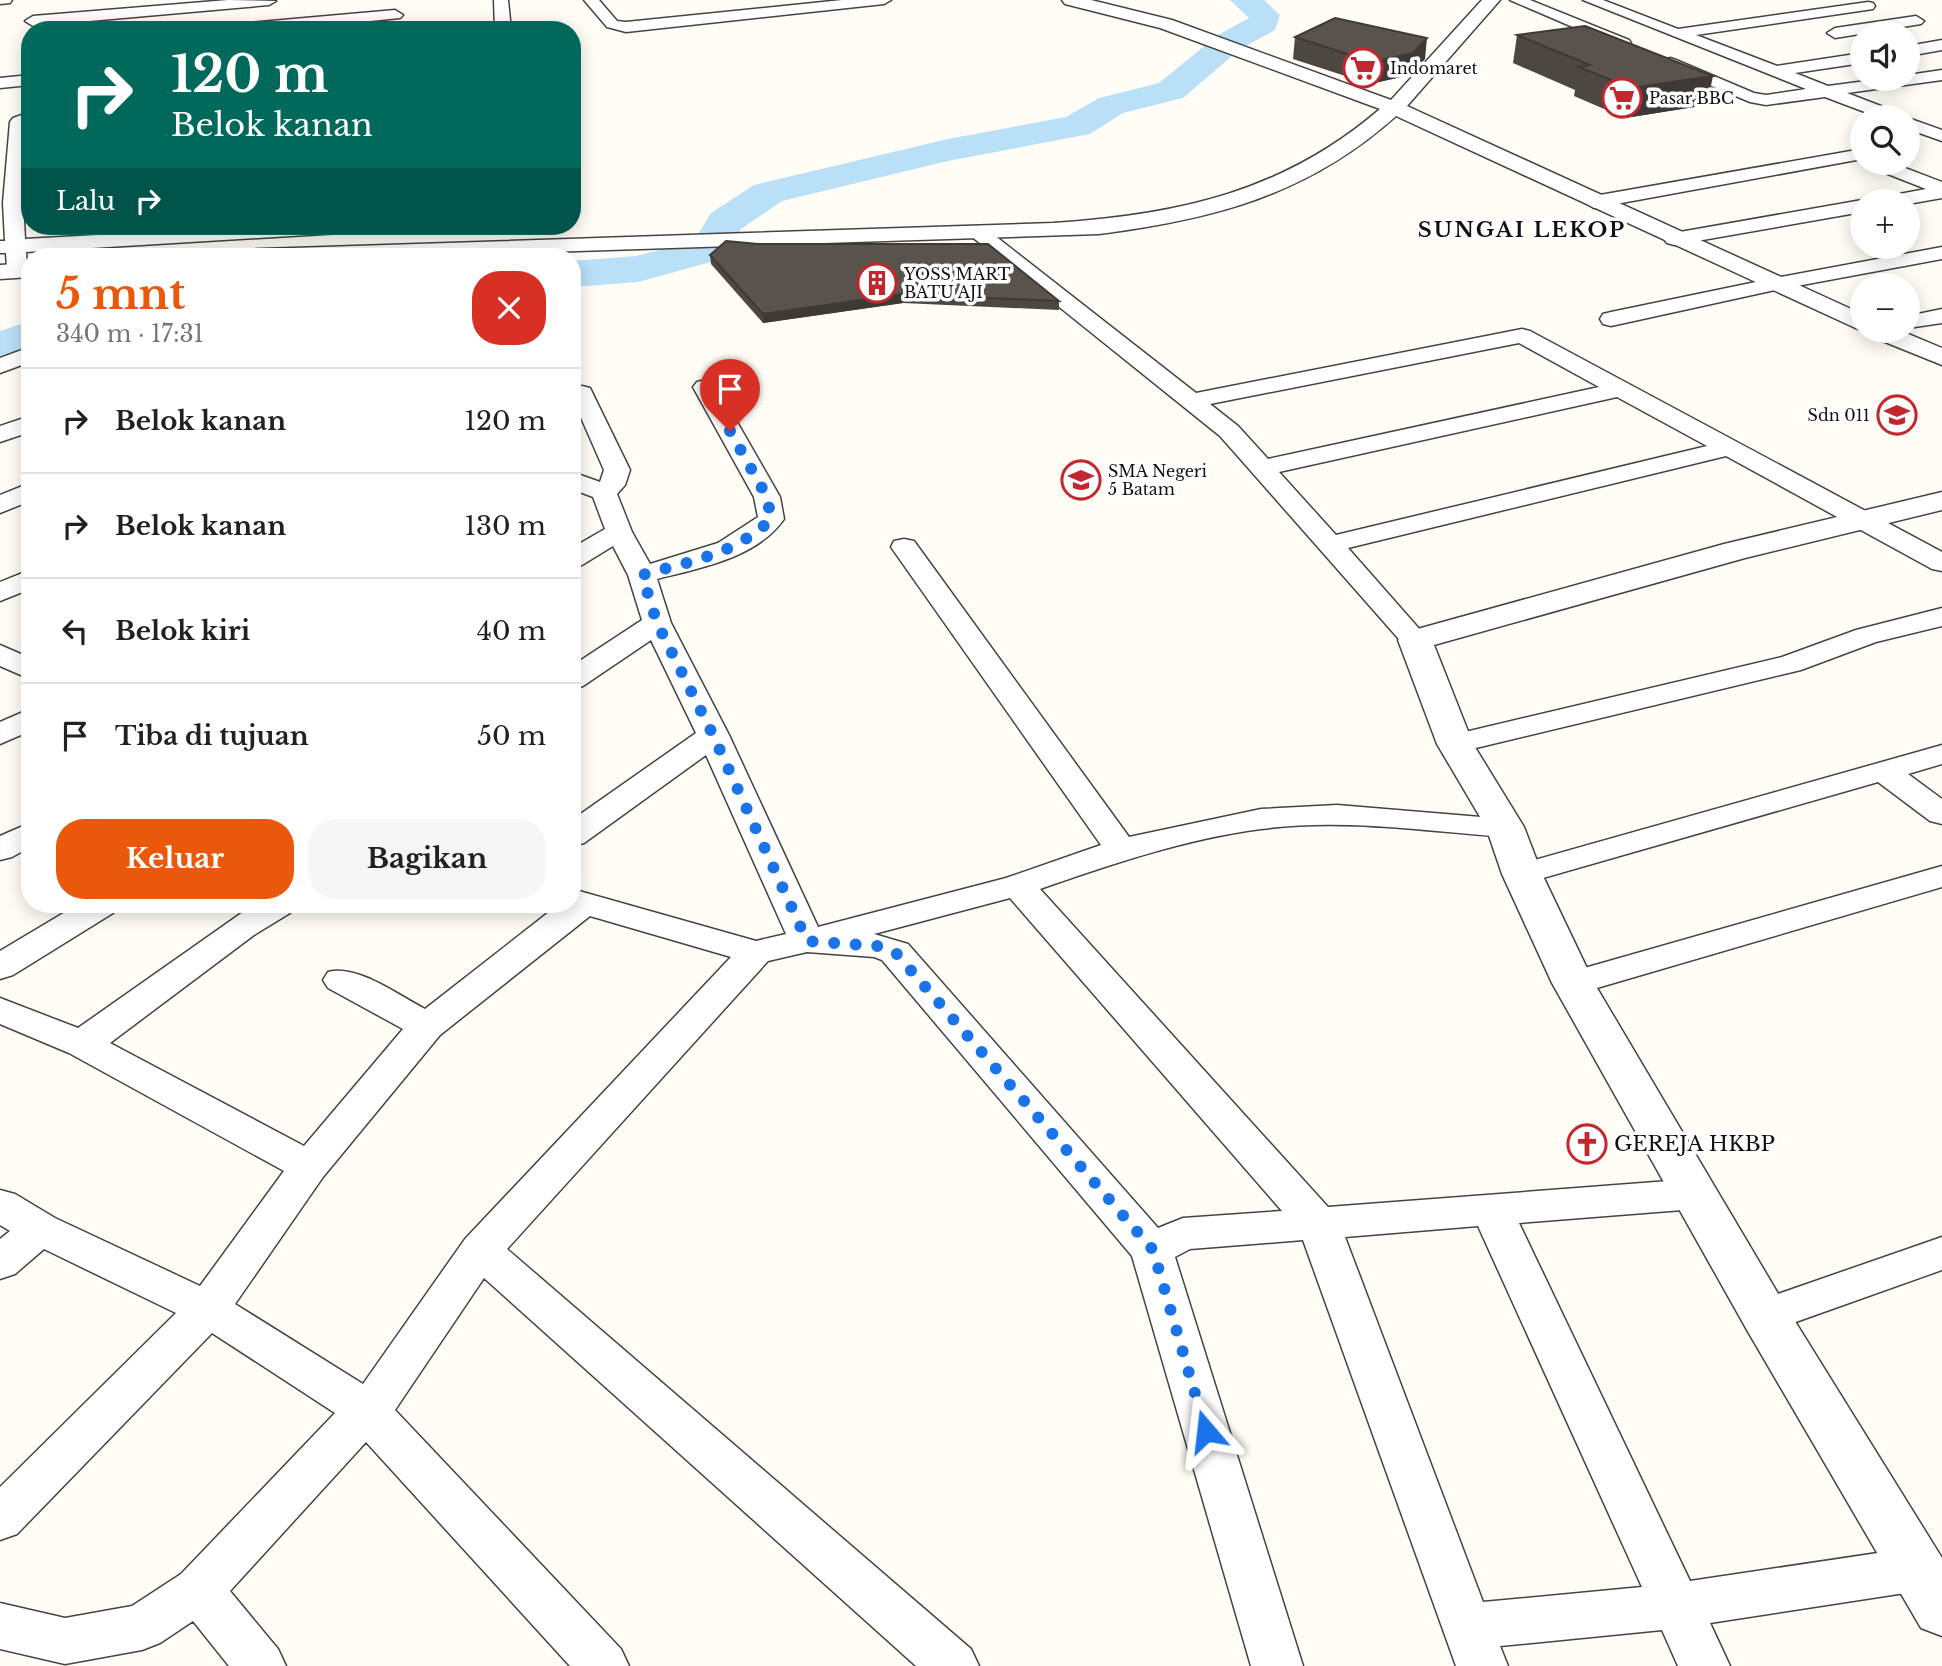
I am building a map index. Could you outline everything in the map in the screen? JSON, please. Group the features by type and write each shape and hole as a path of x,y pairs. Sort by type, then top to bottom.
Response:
{"street":[{"path":"0,1 5,0"},
{"path":"33,21 40,0"},
{"path":"107,21 269,0 274,21"},
{"path":"501,0 502,21"},
{"path":"596,6 612,24 626,27 816,4 884,0"},
{"path":"1071,0 1166,24 1395,108 1674,239 1850,318"},
{"path":"525,248 1080,229 1130,224 1229,202 1294,179 1337,154 1395,108 1491,0"},
{"path":"1517,0 1635,42 1675,33 1881,4 1925,21"},
{"path":"1592,0 1862,105"},
{"path":"1850,0 1881,4 1925,21"},
{"path":"596,6 626,9"},
{"path":"1631,16 1658,13"},
{"path":"329,21 394,15"},
{"path":"1825,35 1925,21"},
{"path":"1920,49 1942,45"},
{"path":"1721,50 1747,46"},
{"path":"1660,59 1758,98 1782,100 1942,75"},
{"path":"1776,71 1850,60"},
{"path":"0,83 21,81"},
{"path":"1882,105 1905,102"},
{"path":"1840,112 1850,110"},
{"path":"15,271 9,246 21,202 15,150 21,121"},
{"path":"1920,128 1942,137"},
{"path":"1920,144 1942,137"},
{"path":"1594,202 1850,157"},
{"path":"1904,175 1942,191"},
{"path":"1920,195 1942,191"},
{"path":"1674,239 1850,208"},
{"path":"978,232 1229,431 1415,640 1455,744 1505,827 1522,874 1573,983 1765,1316 1930,1590 1676,1606 1475,1646 1319,1225 1018,885"},
{"path":"9,246 200,235"},
{"path":"1611,319 1775,284 1942,253"},
{"path":"1920,320 1942,316"},
{"path":"1191,401 1522,336 1942,563"},
{"path":"1908,343 1942,357"},
{"path":"0,366 21,358"},
{"path":"642,575 717,554 742,543 771,519 767,497 705,387"},
{"path":"1263,468 1621,389"},
{"path":"582,393 617,470 612,485 604,492"},
{"path":"0,435 21,427"},
{"path":"1332,544 1730,448"},
{"path":"581,483 604,492 620,532 642,575 657,623 713,735 807,941"},
{"path":"0,505 21,495"},
{"path":"1415,640 1735,551 1942,501"},
{"path":"581,554 620,532"},
{"path":"904,547 1121,849"},
{"path":"0,593 21,582"},
{"path":"1455,744 1791,664 1866,636 1942,617"},
{"path":"581,674 657,623"},
{"path":"0,654 21,665"},
{"path":"0,735 21,723"},
{"path":"581,830 713,735"},
{"path":"1522,874 1942,754"},
{"path":"1883,771 1942,814"},
{"path":"581,903 756,952 1018,885 1121,849 1261,820 1386,816 1505,827"},
{"path":"0,849 21,838"},
{"path":"1573,983 1942,876"},
{"path":"0,967 89,913"},
{"path":"82,1044 265,913"},
{"path":"0,1519 208,1309 309,1167 427,1026 564,913"},
{"path":"807,941 878,946 895,952 1153,1250 1277,1666"},
{"path":"0,1626 65,1641 142,1627 198,1590 379,1397 480,1250 756,952"},
{"path":"341,980 427,1026"},
{"path":"0,1010 82,1044 309,1167"},
{"path":"1153,1250 1183,1234 1695,1194"},
{"path":"0,1205 40,1229 208,1309 366,1410 604,1666"},
{"path":"1492,1211 1704,1666"},
{"path":"0,1264 40,1229"},
{"path":"480,1250 932,1660"},
{"path":"1765,1316 1942,1253"},
{"path":"198,1590 260,1666"}],"building":[{"path":"1335,18 1427,38 1413,53 1372,62 1295,37"},
{"path":"1585,26 1713,76 1631,88 1579,67 1590,65 1517,35"},
{"name":"YOSS MART BATU AJI","path":"726,241 758,244 988,244 1059,301 903,294 763,314 710,255"}],"waterway":[{"path":"581,273 638,269 710,249 725,222 768,193 948,150 1077,126 1111,105 1171,91 1229,42 1264,23 1265,15 1245,0"},
{"path":"0,347 21,339"}],"place":[{"name":"Indomaret","path":"1363,68"},
{"name":"Pasar BBC","path":"1622,98"},
{"name":"YOSS MART BATU AJI","path":"877,283"},
{"name":"Sdn 011","path":"1897,415"},
{"name":"SMA Negeri 5 Batam","path":"1081,480"},
{"name":"GEREJA HKBP","path":"1587,1144"}],"district":[{"name":"SUNGAI LEKOP","path":"1522,230"}],"route":[{"path":"730,431 767,497 771,519 742,543 717,554 642,575 657,623 713,735 807,941 856,943 895,952 1153,1250 1206,1431"}]}
